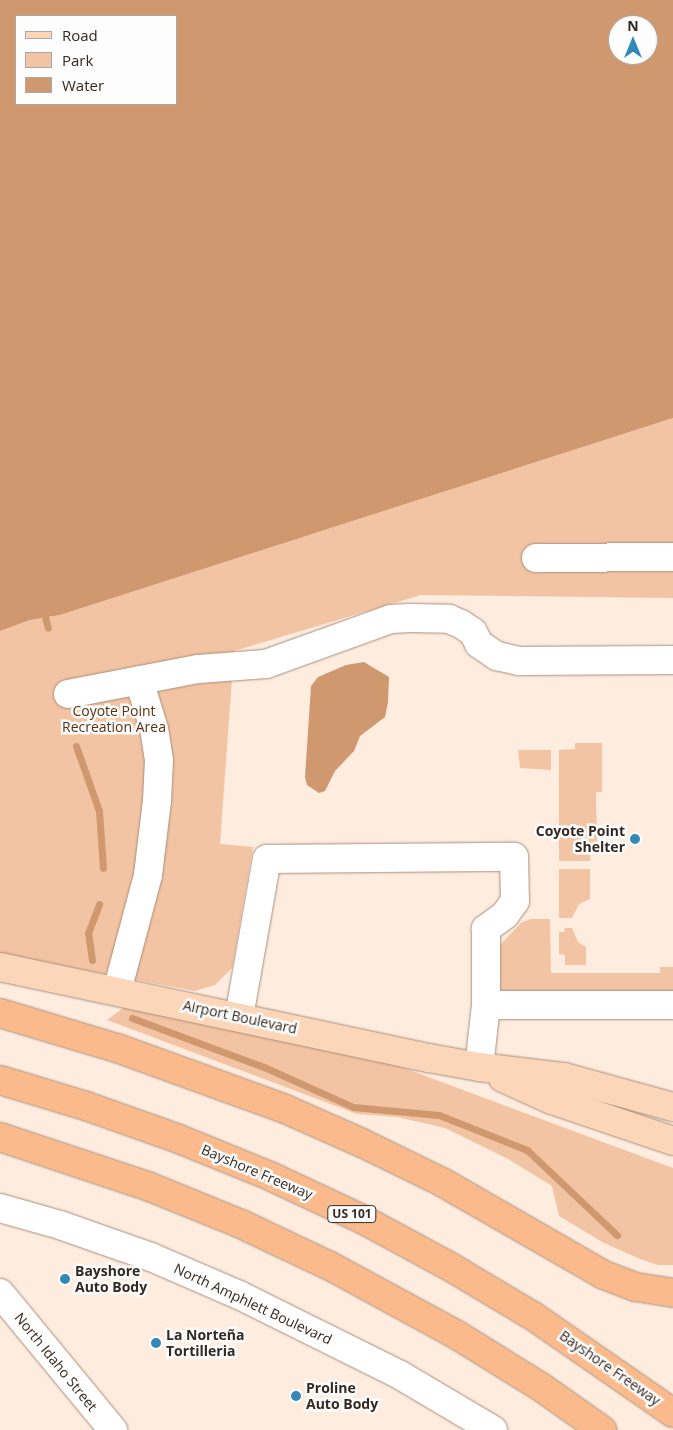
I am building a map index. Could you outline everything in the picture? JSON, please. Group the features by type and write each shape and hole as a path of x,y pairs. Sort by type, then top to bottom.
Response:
{"highway":[{"path":"0,1013 117,1048 283,1108 362,1143 442,1182 604,1275 636,1287 673,1292"},
{"name":"Bayshore Freeway","path":"0,1080 86,1106 179,1139 270,1176 362,1219 449,1266 533,1316 673,1413"},
{"path":"0,1137 150,1187 241,1224 330,1266 457,1335 532,1382 602,1430"}],"main road":[{"name":"Airport Boulevard","path":"0,967 479,1067 564,1077 673,1107"},
{"name":"Airport Boulevard","path":"479,1067 552,1100 673,1141"}],"street":[{"path":"536,558 673,557"},
{"path":"68,694 198,669 266,664 391,619 449,619 473,632 479,644 497,656 519,661 673,660"},
{"path":"117,991 148,874 157,801 159,760 154,729 139,680"},
{"path":"239,1016 267,859 514,857 515,901 505,915 486,930 486,1005 479,1067"},
{"path":"486,1005 673,1005"},
{"name":"North Amphlett Boulevard","path":"0,1208 60,1225 151,1257 239,1295 400,1375 494,1430"},
{"name":"North Idaho Street","path":"4,1307 113,1430"}],"green space":[{"name":"Coyote Point Recreation Area","path":"673,418 673,598 421,595 234,651 220,844 253,847 232,968 215,985 195,991 0,954 0,631 30,620 60,615"},
{"path":"575,743 602,743 602,792 596,792 597,847 591,847 590,861 559,861 559,750 575,749"},
{"path":"518,750 551,750 551,770 520,768"},
{"path":"559,869 590,869 590,899 579,904 572,918 559,918"},
{"path":"531,919 550,919 551,973 660,973 660,967 673,967 673,993 504,993 499,990 499,946 522,922"},
{"path":"565,928 572,928 578,942 586,947 586,965 565,965 565,955 559,954 559,932 564,932"},
{"path":"127,1005 396,1065 673,1168 673,1265 658,1265 640,1259 604,1243 559,1216 552,1186 508,1159 445,1128 397,1117 357,1114 107,1020"}],"water":[{"path":"0,0 673,0 673,418 60,615 30,620 0,631"},
{"path":"364,662 389,677 385,717 360,736 354,751 335,771 325,791 319,793 307,785 305,777 311,686 318,677 346,665"}],"waterway":[{"path":"45,617 48,628"},
{"path":"76,746 99,811 103,868"},
{"path":"92,960 88,933 99,904"},
{"path":"132,1018 264,1067 353,1107 439,1115 527,1150 617,1235"}],"place":[{"name":"Coyote Point Shelter","path":"635,839"},
{"name":"Bayshore Auto Body","path":"65,1279"},
{"name":"La Norteña Tortilleria","path":"156,1343"},
{"name":"Proline Auto Body","path":"296,1396"}]}
